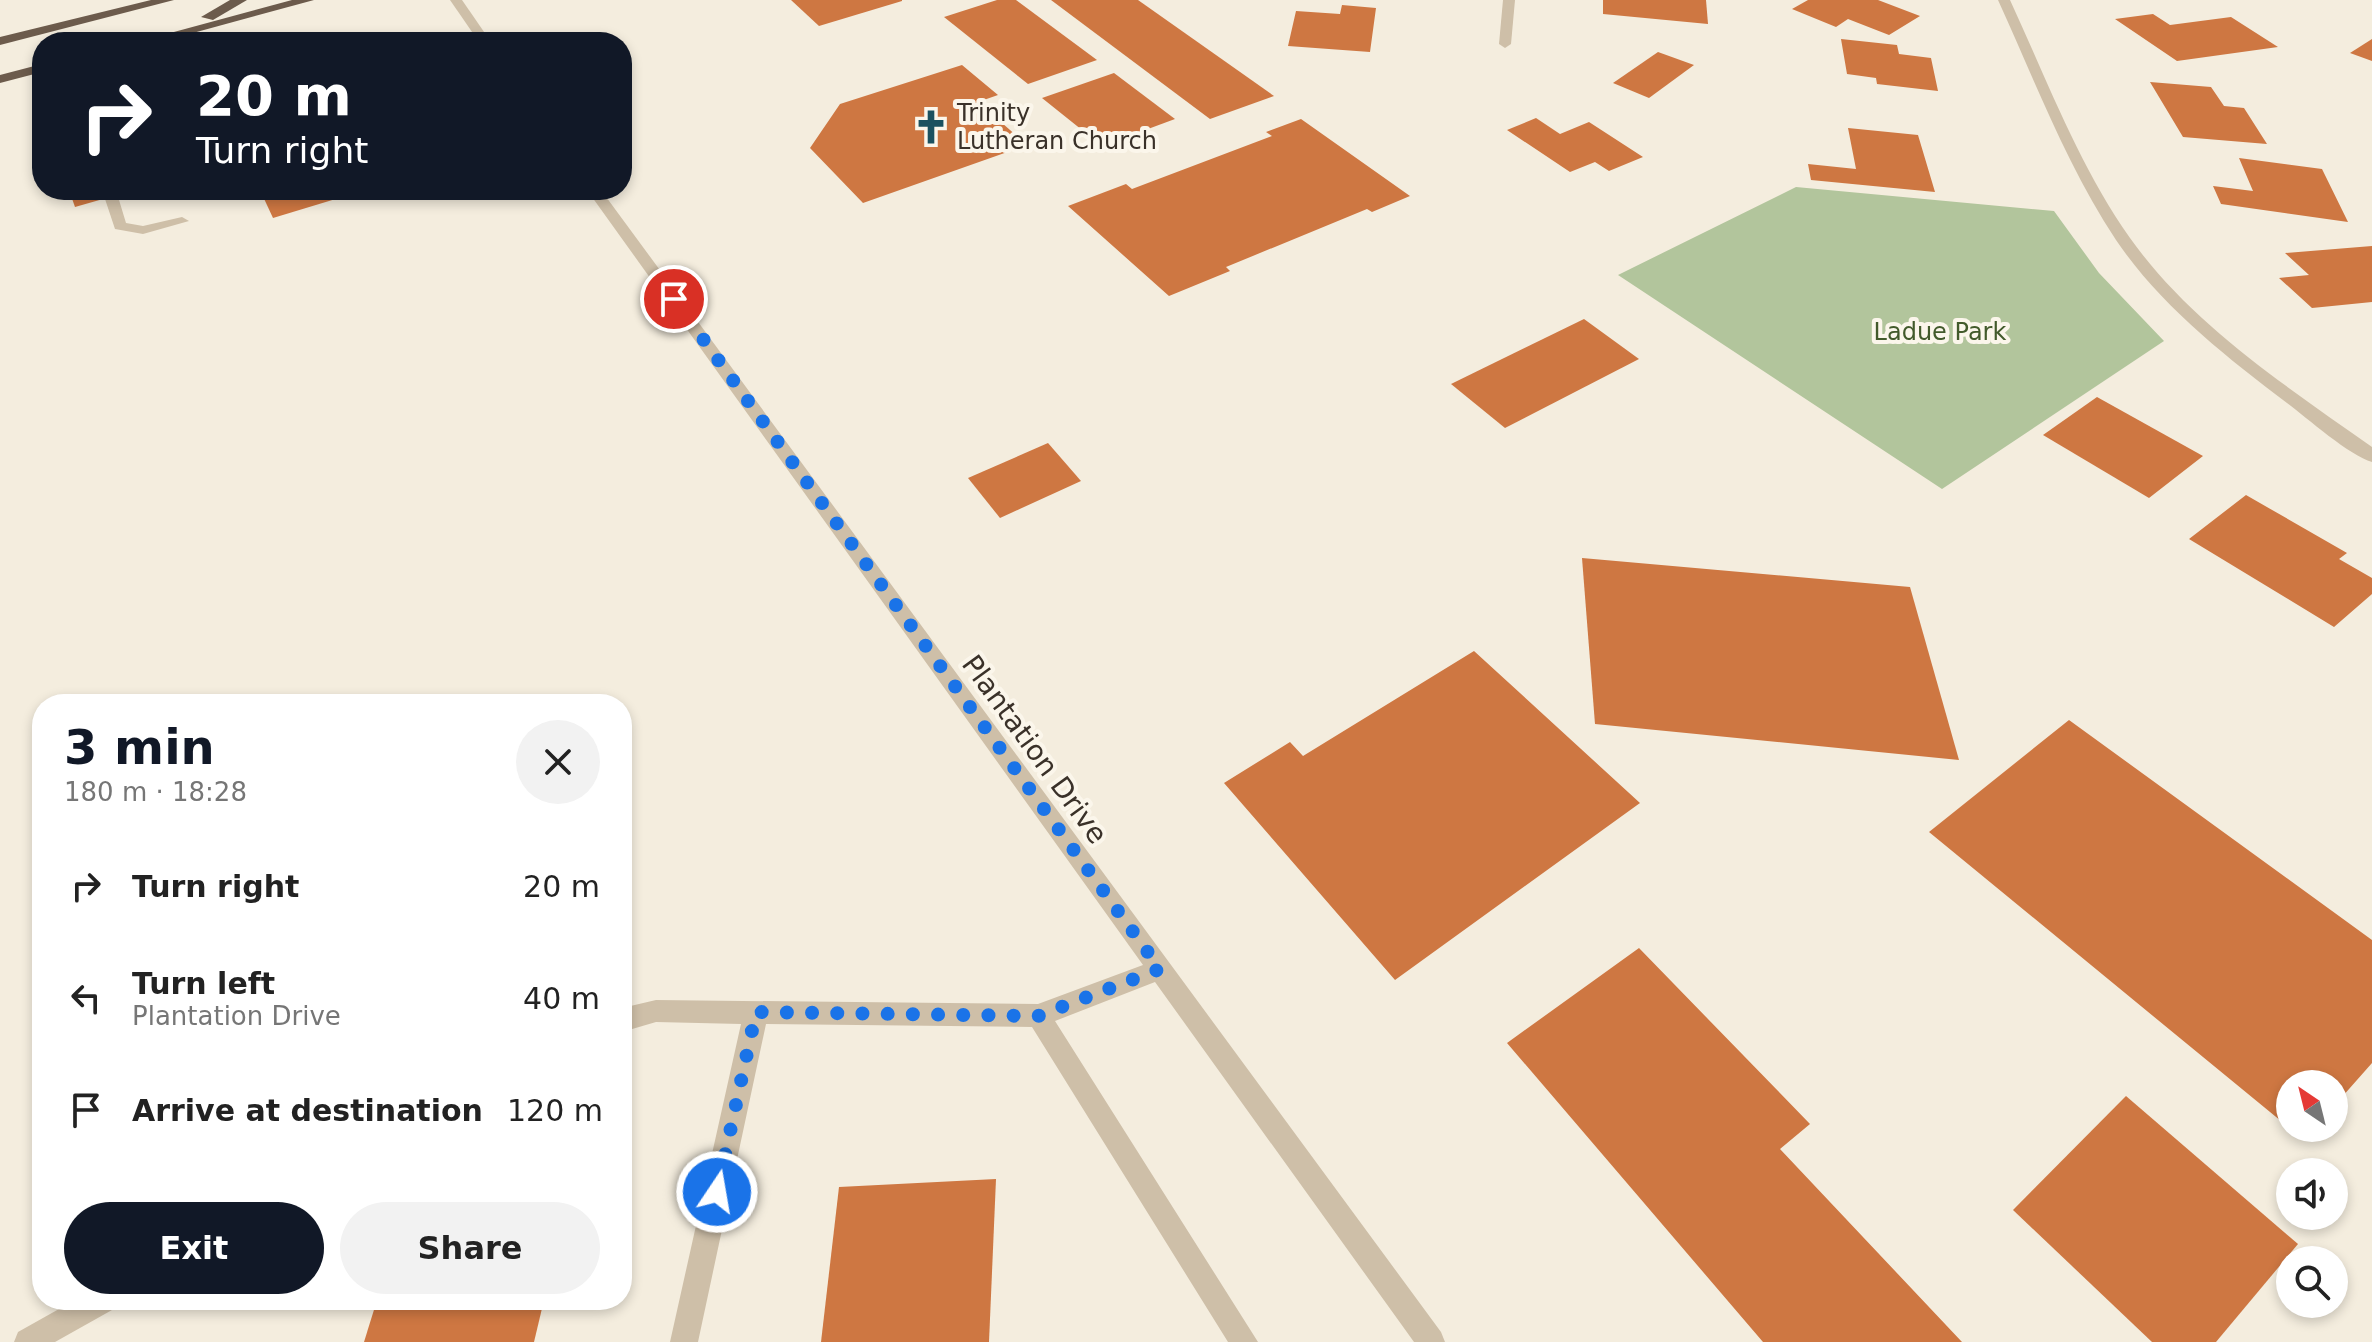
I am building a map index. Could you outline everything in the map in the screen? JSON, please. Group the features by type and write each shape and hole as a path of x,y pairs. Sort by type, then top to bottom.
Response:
{"highway":[{"path":"37,32 167,0"},
{"path":"181,32 240,0"},
{"path":"183,32 307,0"},
{"path":"0,41 32,33"},
{"path":"0,79 32,71"}],"street":[{"path":"456,0 478,32"},
{"path":"1505,44 1509,0"},
{"path":"2004,0 2093,190 2126,243 2217,339 2286,395 2372,456"},
{"path":"112,200 120,226 143,230 182,221"},
{"name":"Plantation Drive","path":"601,200 1431,1342"},
{"path":"632,1017 656,1011 1038,1016 1160,969"},
{"path":"684,1342 756,1012"},
{"path":"1038,1016 1244,1342"},
{"path":"28,1342 84,1310"}],"green space":[{"name":"Ladue Park","path":"1796,187 2054,211 2099,273 2164,341 1942,489 1618,275"}],"building":[{"path":"791,0 902,0 902,1 819,26"},
{"path":"997,0 1016,0 1097,60 1028,84 944,17"},
{"path":"1051,0 1138,0 1274,96 1210,119"},
{"path":"1603,0 1706,0 1708,24 1603,14"},
{"path":"1808,0 1878,0 1920,16 1889,35 1848,19 1836,27 1792,9"},
{"path":"1342,5 1376,8 1370,52 1288,46 1296,11 1340,14"},
{"path":"2153,14 2170,25 2231,17 2278,47 2177,61 2115,19"},
{"path":"1841,39 1897,45 1899,54 1931,58 1938,91 1877,84 1876,78 1847,74"},
{"path":"2372,39 2372,61 2350,53"},
{"path":"1658,52 1694,65 1649,98 1613,83"},
{"path":"962,65 998,95 978,102 1027,145 863,203 810,148 840,104"},
{"path":"1114,73 1175,119 1102,146 1042,98"},
{"path":"2150,82 2211,87 2224,106 2244,108 2267,144 2183,137"},
{"path":"1536,118 1560,134 1589,122 1643,157 1609,171 1595,162 1570,172 1507,130"},
{"path":"1301,119 1410,196 1372,212 1367,209 1226,267 1230,271 1169,296 1068,206 1126,184 1132,189 1272,136 1266,132"},
{"path":"1848,128 1918,135 1935,192 1811,180 1808,164 1856,169"},
{"path":"2239,158 2322,169 2348,222 2221,204 2213,186 2253,191"},
{"path":"73,200 100,200 75,207"},
{"path":"265,200 332,200 273,218"},
{"path":"2372,246 2372,302 2312,308 2279,278 2309,275 2285,253"},
{"path":"1584,319 1639,359 1505,428 1451,384"},
{"path":"2097,397 2203,456 2149,498 2043,435"},
{"path":"1048,443 1081,481 1000,518 968,478"},
{"path":"2246,495 2347,553 2339,559 2372,578 2372,594 2334,627 2189,539"},
{"path":"1582,558 1910,587 1959,760 1595,724"},
{"path":"1474,651 1640,803 1395,980 1224,783 1290,742 1303,756"},
{"path":"2069,720 2372,940 2372,1063 2348,1090 2348,1070 2276,1070 2276,1117 1929,832"},
{"path":"1639,948 1810,1124 1780,1149 1962,1342 1763,1342 1507,1043"},
{"path":"2126,1096 2276,1225 2276,1230 2282,1230 2298,1244 2276,1246 2276,1270 2216,1342 2152,1342 2013,1210"},
{"path":"996,1179 989,1342 821,1342 839,1187"},
{"path":"374,1310 542,1310 534,1342 364,1342"}],"place":[{"name":"Trinity Lutheran Church","path":"931,127"}],"route":[{"path":"674,299 1160,969 1038,1016 756,1012 717,1192"}]}
